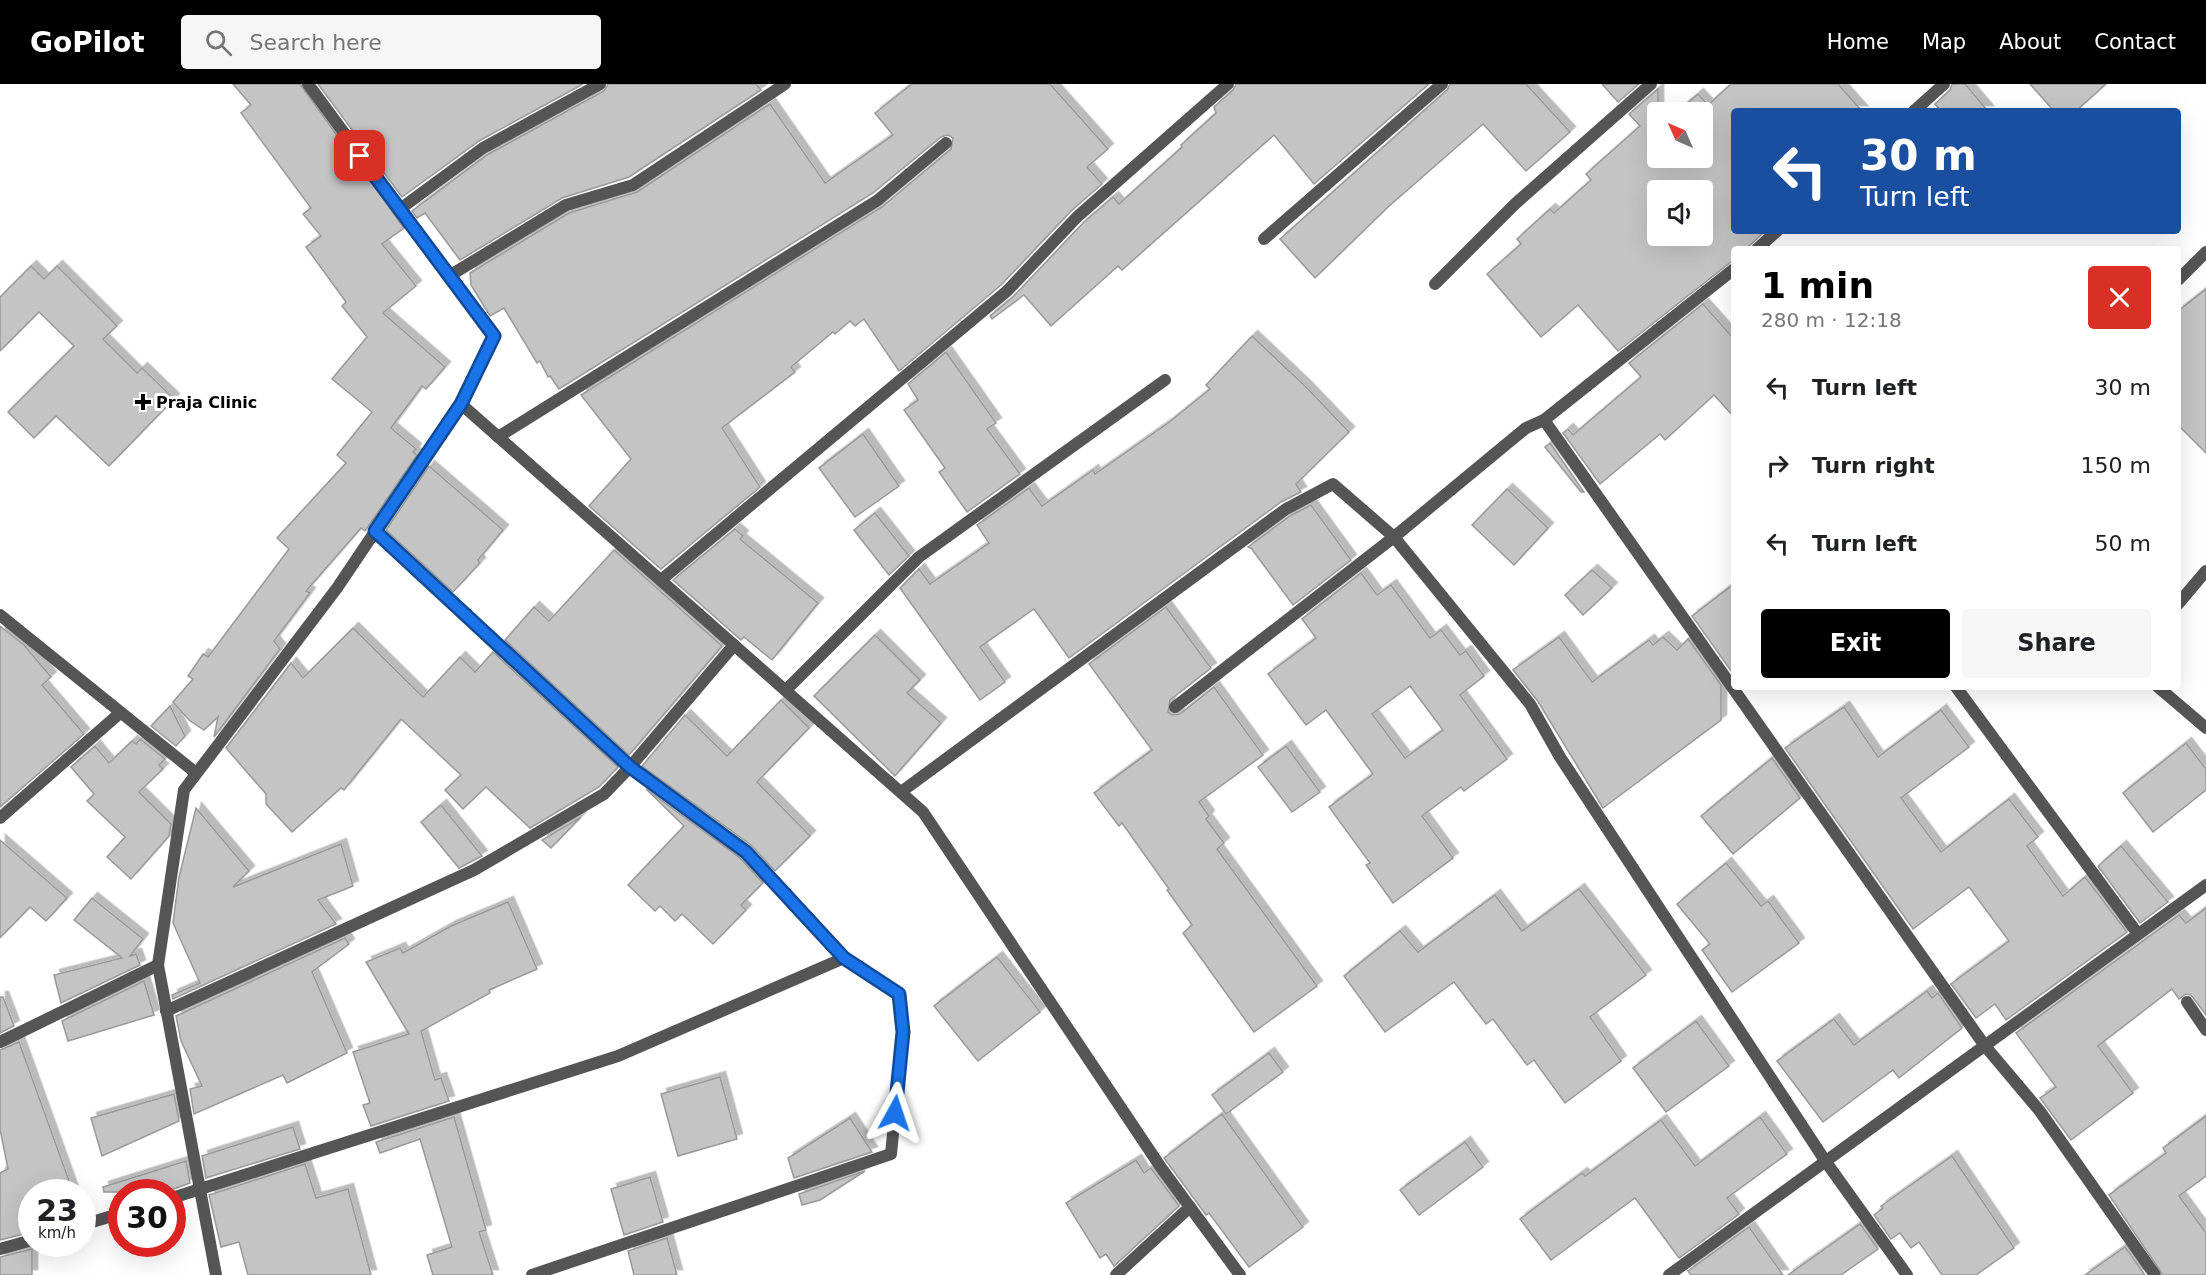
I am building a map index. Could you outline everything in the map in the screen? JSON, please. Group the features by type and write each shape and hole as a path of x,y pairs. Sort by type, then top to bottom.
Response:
{"street":[{"path":"216,1275 158,965 184,790 337,588 461,404 494,336 308,84"},
{"path":"400,209 483,148 600,84"},
{"path":"449,276 566,205 633,185 785,84"},
{"path":"661,580 1007,291 1077,217 1228,84"},
{"path":"1264,238 1442,84"},
{"path":"1435,284 1515,204 1652,84"},
{"path":"1917,108 1944,84"},
{"path":"498,436 878,200 946,143"},
{"path":"1760,246 1774,234"},
{"path":"2181,277 2206,252"},
{"path":"1175,707 1394,537 1526,428 1544,420 1731,271"},
{"path":"786,690 919,557 1165,380"},
{"path":"461,404 923,812 1155,1159 1240,1275"},
{"path":"1544,420 1731,685"},
{"path":"900,792 1286,509 1333,484 1394,537 1530,704 1560,757 1826,1162 1907,1275"},
{"path":"375,531 630,767 746,852 844,958 899,994 903,1032 891,1154 532,1275"},
{"path":"2181,600 2206,571"},
{"path":"1,617 196,773"},
{"path":"166,1011 474,870 604,794 630,767 734,645"},
{"path":"1734,690 1985,1046 2039,1110 2155,1275"},
{"path":"1958,690 2138,934"},
{"path":"2162,690 2206,728"},
{"path":"0,819 120,713"},
{"path":"1669,1275 2206,885"},
{"path":"186,1194 618,1056 844,958"},
{"path":"0,1042 158,965"},
{"path":"2187,1002 2206,1030"},
{"path":"1116,1275 1190,1207"},
{"path":"0,1249 18,1244"}],"building":[{"path":"233,84 300,84 404,228 382,244 416,286 383,313 445,367 426,389 422,386 391,428 416,449 413,452 417,455 365,531 361,528 306,591 310,593 274,641 280,649 214,737 218,717 204,730 189,720 173,702 193,679 188,676 203,654 208,657 289,549 277,538 346,463 337,455 372,412 332,379 367,337 342,306 346,302 306,247 321,236 303,214 311,208 241,113 251,105"},
{"path":"318,84 583,84 479,141 402,197"},
{"path":"608,84 756,84 761,90 629,177 562,198 460,260 425,213 417,218 412,211 487,155 604,91"},
{"path":"912,84 1050,84 1108,149 1087,167 1102,184 1071,211 1001,285 899,371 864,319 855,326 850,321 835,334 833,332 791,367 795,372 722,428 760,487 661,569 589,506 631,459 581,395 882,207 951,149 953,138 948,135 941,137 873,193 559,389 550,376 548,377 540,361 537,363 504,308 490,316 471,285 470,273 569,213 637,192 770,104 825,183 893,135 875,113"},
{"path":"1236,84 1429,84 1314,184 1274,135 1122,270 1118,266 1051,326 1024,295 992,319 990,316 1013,297 1083,223 1113,197 1119,204 1182,147 1181,145 1216,113 1214,107 1233,90"},
{"path":"1450,84 1526,84 1570,132 1526,171 1483,124 1388,207 1315,278 1280,239 1447,90"},
{"path":"1602,84 1639,84 1618,102"},
{"path":"1731,84 1838,84 1859,108 1731,108 1731,234 1762,234 1749,246 1731,246 1731,262 1618,351 1578,305 1541,337 1487,274 1521,244 1517,239 1550,209 1554,213 1591,180 1586,174 1640,126 1629,114 1658,89 1658,102 1647,102 1647,168 1713,168 1711,102"},
{"path":"1952,84 1965,84 1985,108 1938,108 1935,104 1950,90"},
{"path":"2030,84 2106,84 2079,108 2051,108"},
{"path":"1698,94 1705,102 1689,102"},
{"path":"31,266 44,279 57,266 117,326 103,339 137,373 142,368 174,399 109,466 56,416 34,438 8,412 74,346 39,312 0,351 0,297"},
{"path":"2206,289 2206,453 2181,428 2181,309"},
{"path":"1703,304 1731,336 1731,414 1714,395 1665,440 1660,434 1600,484 1563,433 1568,429 1573,435 1641,377 1629,363"},
{"path":"1252,336 1349,432 1296,484 1301,492 1281,502 1069,658 1034,609 980,647 1005,682 980,700 900,588 919,569 930,584 989,543 977,525 1029,488 1042,506 1093,470 1095,474 1168,423 1210,389 1206,385"},
{"path":"946,352 996,423 987,429 1020,474 967,512 939,472 945,468 904,410 918,400 908,384"},
{"path":"863,434 899,486 855,517 819,468"},
{"path":"1550,443 1584,492 1581,492 1545,447"},
{"path":"429,466 503,530 478,560 480,563 453,592 386,530"},
{"path":"1507,489 1548,528 1514,565 1472,525"},
{"path":"1311,505 1351,560 1293,605 1248,547 1290,516"},
{"path":"875,513 909,556 889,575 854,530"},
{"path":"735,529 743,536 740,539 818,603 772,660 744,637 741,640 673,580"},
{"path":"614,550 722,646 629,755 505,640 534,607 549,621"},
{"path":"1592,570 1612,588 1583,615 1565,595"},
{"path":"1361,573 1377,595 1391,585 1430,638 1441,630 1460,655 1466,651 1484,676 1460,695 1507,759 1464,791 1461,787 1422,816 1453,858 1393,903 1366,865 1370,863 1329,807 1373,774 1326,710 1306,725 1268,674 1316,638 1302,619","holes":["1410,686 1443,730 1405,758 1372,714"]},
{"path":"1731,586 1731,671 1692,616"},
{"path":"1166,607 1211,668 1170,700 1168,712 1172,715 1180,714 1214,687 1263,755 1199,802 1209,816 1206,819 1224,843 1217,849 1317,986 1254,1032 1183,933 1192,925 1167,890 1169,889 1122,823 1119,826 1094,793 1152,750 1089,664"},
{"path":"0,626 24,645 51,677 42,685 84,734 0,807"},
{"path":"353,628 423,697 460,657 475,672 493,652 618,767 599,787 530,828 486,787 463,809 445,790 461,775 401,719 344,790 341,788 292,832 266,804 266,794 226,748 291,663 303,678"},
{"path":"875,635 920,680 907,693 941,723 895,776 814,696"},
{"path":"1559,637 1592,682 1649,640 1653,645 1663,637 1677,650 1688,639 1721,685 1721,720 1603,808 1537,700 1513,670"},
{"path":"781,700 809,728 757,782 810,836 775,871 751,845 642,766 685,715 727,756"},
{"path":"170,706 185,736 176,746 151,726"},
{"path":"1844,707 1878,757 1941,710 1969,747 1901,798 1941,852 2009,799 2038,837 2027,846 2063,896 2085,877 2127,932 2006,1020 1995,1004 1976,1018 1951,984 2009,941 1969,887 1913,929 1785,748"},
{"path":"140,739 165,759 159,765 163,769 139,792 171,824 169,836 131,879 107,857 125,837 87,801 94,794 71,767 95,746 109,763 132,741 136,744"},
{"path":"2186,743 2206,769 2206,790 2153,832 2123,793"},
{"path":"1286,746 1320,792 1292,812 1258,767"},
{"path":"1772,758 1800,798 1733,854 1701,816"},
{"path":"646,789 740,858 763,883 741,905 746,910 713,944 682,914 675,921 660,906 655,911 628,885 684,826"},
{"path":"441,805 482,856 459,868 421,822"},
{"path":"196,808 249,871 233,887 341,844 353,886 318,900 336,924 173,999 172,995 200,983 173,923 179,877"},
{"path":"581,817 551,848 542,840"},
{"path":"0,840 67,898 46,921 30,907 0,938"},
{"path":"2121,846 2168,902 2140,923 2098,866"},
{"path":"1726,863 1761,906 1768,901 1799,943 1732,992 1702,950 1710,944 1677,904"},
{"path":"1579,889 1646,975 1590,1017 1621,1061 1565,1103 1534,1060 1527,1065 1493,1019 1486,1024 1454,982 1385,1032 1344,976 1400,931 1418,952 1495,895 1522,931"},
{"path":"92,898 143,939 130,956 136,954 140,965 61,1003 54,975 122,958 74,920"},
{"path":"508,902 537,969 489,990 490,993 421,1031 435,1080 441,1078 449,1101 371,1126 363,1105 370,1103 353,1052 409,1034 366,962 400,948 403,953 451,926"},
{"path":"2206,908 2206,1015 2191,995 2186,994 2179,999 2172,989 2098,1046 2133,1093 2071,1140 2040,1098 2056,1087 2016,1033 2179,915 2186,923"},
{"path":"345,938 349,944 312,972 347,1053 287,1083 283,1075 194,1114 190,1089 202,1086 181,1041 176,1016"},
{"path":"997,957 1040,1012 978,1061 934,1006"},
{"path":"144,981 154,1015 68,1041 62,1021"},
{"path":"1927,991 1932,998 1938,993 1962,1028 1899,1078 1893,1070 1823,1122 1777,1061 1834,1019 1854,1045"},
{"path":"0,997 3,997 14,1026 0,1033"},
{"path":"1696,1021 1729,1066 1666,1112 1633,1068"},
{"path":"19,1042 68,1179 18,1179 18,1236 0,1240 0,1173 8,1169 0,1129 0,1050"},
{"path":"1269,1053 1283,1072 1226,1114 1212,1095"},
{"path":"720,1077 737,1139 678,1156 661,1094"},
{"path":"174,1094 179,1121 102,1156 91,1118"},
{"path":"1222,1114 1303,1227 1249,1267 1209,1213 1206,1215 1164,1158"},
{"path":"2206,1116 2206,1176 2179,1196 2206,1233 2206,1275 2163,1275 2109,1195 2166,1153 2163,1148"},
{"path":"454,1117 486,1230 479,1232 493,1275 433,1275 427,1255 452,1247 420,1139 380,1153 376,1142"},
{"path":"1760,1117 1787,1154 1727,1198 1739,1214 1679,1258 1635,1198 1551,1260 1520,1219 1582,1173 1585,1176 1661,1120 1695,1166"},
{"path":"850,1118 872,1152 794,1178 788,1158"},
{"path":"293,1127 300,1149 206,1178 202,1156"},
{"path":"1465,1142 1483,1167 1419,1215 1400,1190"},
{"path":"1952,1156 2014,1248 1976,1275 1942,1275 1919,1242 1911,1248 1900,1233 1891,1239 1874,1215 1883,1208 1881,1206"},
{"path":"1136,1160 1144,1173 1151,1168 1179,1206 1114,1266 1106,1254 1100,1258 1066,1203"},
{"path":"186,1161 190,1183 186,1184 186,1179 129,1179"},
{"path":"305,1164 316,1198 348,1189 371,1275 248,1275 239,1242 221,1247 209,1195"},
{"path":"865,1171 820,1200 802,1205 799,1194"},
{"path":"650,1177 663,1222 624,1235 611,1189"},
{"path":"108,1185 108,1192 104,1192 103,1187"},
{"path":"1860,1224 1878,1249 1841,1275 1788,1275"},
{"path":"1749,1227 1783,1275 1691,1275 1688,1271"},
{"path":"667,1238 677,1275 634,1275 628,1251"},
{"path":"2125,1247 2145,1275 2085,1275"},
{"path":"18,1252 18,1257 32,1257 32,1275 0,1275 0,1257"}],"place":[{"name":"Praja Clinic","path":"143,402"}],"route":[{"path":"360,156 494,336 461,404 375,531 630,767 746,852 844,958 899,994 903,1032 895,1113"}]}
